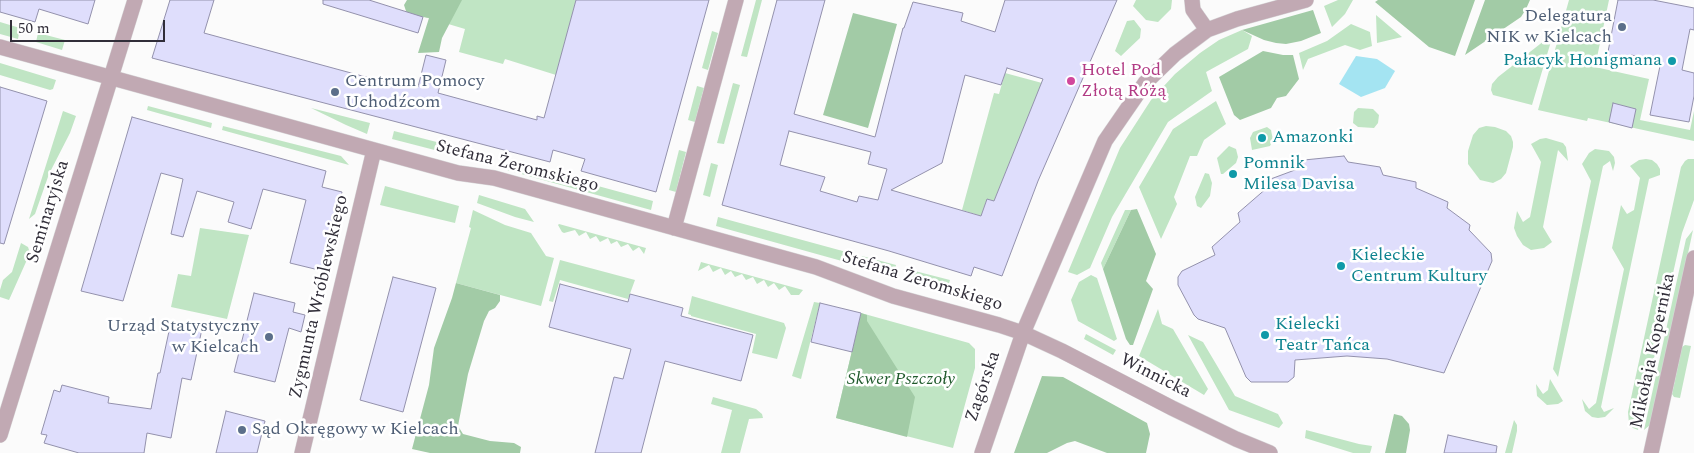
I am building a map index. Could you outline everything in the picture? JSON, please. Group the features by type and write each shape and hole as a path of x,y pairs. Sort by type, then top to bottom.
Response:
{"street":[{"name":"Seminaryjska","path":"0,435 135,0"},
{"path":"674,228 736,0"},
{"path":"1192,0 1193,10 1207,30"},
{"name":"Zagórska","path":"982,453 1023,333 1105,140 1145,83 1174,54 1207,30 1237,19 1306,0"},
{"name":"Stefana Żeromskiego","path":"0,47 458,173 494,178 816,267 893,296 1023,333"},
{"name":"Zygmunta Wróblewskiego","path":"302,453 374,150"},
{"name":"Mikołaja Kopernika","path":"1651,453 1694,258"},
{"name":"Winnicka","path":"1023,333 1078,358 1172,408 1270,453"}],"green space":[{"path":"407,0 462,0 442,38 439,52 418,53 429,18 407,14 404,5"},
{"path":"423,0 576,0 556,75 505,59 503,64 459,52 465,29 418,15"},
{"path":"756,0 762,0 747,57 741,56"},
{"path":"1136,0 1172,0 1171,9 1158,22 1146,20 1133,6"},
{"path":"1338,0 1353,0 1345,14 1332,27 1324,6"},
{"path":"1378,0 1475,0 1455,56 1429,47 1375,2"},
{"path":"1485,0 1530,0 1521,17 1465,55"},
{"path":"1569,0 1609,0 1595,67 1649,79 1640,120 1690,130 1694,111 1694,141 1588,118 1587,121 1538,110"},
{"path":"1313,10 1321,33 1301,41 1286,44 1276,43 1242,30"},
{"path":"853,13 897,24 868,128 823,115"},
{"path":"1376,15 1402,37 1377,43"},
{"path":"1134,20 1141,29 1140,38 1121,56 1115,51 1127,21"},
{"path":"0,22 20,28 18,39 0,34"},
{"path":"1351,24 1370,32 1372,46 1360,50 1345,45 1308,59 1303,70 1299,53 1327,41"},
{"path":"1242,30 1252,36 1248,49 1206,72 1212,91 1168,122 1112,217 1090,268 1077,275 1068,272 1120,148 1151,100 1175,74 1200,53 1219,40"},
{"path":"712,31 718,33 708,70 702,68"},
{"path":"38,33 65,40 62,50 36,42"},
{"path":"1549,37 1552,38 1532,105 1493,95 1491,90 1492,84 1498,77"},
{"path":"1263,51 1293,55 1299,79 1286,96 1277,98 1271,108 1240,120 1234,115 1219,77"},
{"path":"0,63 56,80 53,89 50,90 0,75"},
{"path":"1005,73 1042,83 994,201 987,199 981,216 962,210 994,93 999,94"},
{"path":"733,83 740,85 724,144 717,143"},
{"path":"697,86 704,88 695,122 688,120"},
{"path":"1216,101 1226,124 1204,140 1197,156 1190,156 1174,197 1177,204 1161,239 1139,187 1173,129"},
{"path":"148,106 212,123 211,128 147,110"},
{"path":"311,108 370,123 367,134 346,125"},
{"path":"1358,108 1373,109 1379,115 1378,123 1374,128 1358,127 1353,123 1354,112"},
{"path":"63,111 76,116 70,133 49,174 35,214 29,219"},
{"path":"223,126 341,156 349,165 222,130"},
{"path":"1486,126 1506,131 1511,136 1513,142 1506,173 1501,179 1493,183 1480,180 1468,164 1468,151 1473,135 1479,128"},
{"path":"1267,127 1271,130 1273,140 1270,146 1252,150 1250,138 1253,132"},
{"path":"394,131 456,147 454,155 392,139"},
{"path":"1546,138 1563,143 1566,147 1568,161 1558,150 1543,227 1552,242 1544,248 1531,250 1523,245 1514,228 1517,211 1523,222 1530,217 1541,162 1531,144"},
{"path":"1229,146 1236,149 1238,157 1236,163 1221,174 1217,158"},
{"path":"1595,149 1609,151 1614,157 1615,163 1613,171 1610,161 1603,166 1558,377 1553,369 1591,181 1582,164 1589,153"},
{"path":"679,150 686,152 676,192 669,190"},
{"path":"1688,159 1694,159 1694,200 1682,233 1638,430 1629,424 1628,412 1681,167"},
{"path":"1639,160 1652,160 1657,164 1660,169 1660,175 1649,179 1601,407 1604,412 1614,408 1605,417 1592,417 1585,411 1582,399 1589,409 1596,403 1624,269 1612,248 1621,205 1627,214 1634,210 1640,178 1630,166"},
{"path":"510,162 653,201 651,210 507,170"},
{"path":"711,163 718,165 710,197 703,195"},
{"path":"1205,173 1209,174 1212,183 1210,196 1201,208 1197,206 1195,197"},
{"path":"385,186 459,206 455,223 380,205"},
{"path":"479,195 525,209 534,222 477,203"},
{"path":"1137,209 1156,254 1146,281 1153,289 1133,345 1130,345 1126,339 1103,269 1131,210"},
{"path":"473,210 505,225 531,233 546,256 554,258 541,306 456,283 471,228 469,227"},
{"path":"1125,210 1131,210 1103,269 1101,263"},
{"path":"718,217 850,253 849,263 716,226"},
{"path":"559,224 646,248 644,254 639,247 633,251 628,244 621,247 617,241 611,244 608,238 600,242 596,236 590,239 586,232 579,236 575,230 564,233"},
{"path":"200,228 249,235 227,319 171,307 178,274 191,276"},
{"path":"1693,230 1654,413 1650,425 1644,430 1686,239"},
{"path":"21,243 28,247 30,253 9,300 0,297 0,290 3,280 12,272"},
{"path":"862,256 896,265 894,275 859,266"},
{"path":"560,260 635,280 628,299 560,280 553,302 549,301"},
{"path":"701,262 803,290 799,295 791,295 785,286 779,290 774,283 768,287 764,280 757,284 753,277 746,280 742,274 735,277 731,271 725,275 721,268 713,272 709,265 698,271"},
{"path":"907,269 950,280 947,290 905,278"},
{"path":"1091,275 1097,278 1117,339 1114,341 1078,321 1071,300 1079,282"},
{"path":"456,283 500,295 500,301 495,308 489,311 484,321 468,374 458,426 463,434 490,441 514,443 521,447 520,453 430,453 412,449 429,385 434,348"},
{"path":"692,296 784,323 786,328 777,359 752,353 756,334 688,314"},
{"path":"814,302 820,303 801,379 792,376"},
{"path":"1158,309 1162,324 1173,329 1208,389 1204,395 1139,356"},
{"name":"Skwer Pszczoły","path":"861,313 969,343 975,349 975,368 953,448 836,418"},
{"path":"861,313 867,315 867,321 915,397 907,437 836,418"},
{"path":"1086,334 1116,350 1113,355 1084,339"},
{"path":"1188,335 1203,342 1235,396 1278,414 1283,423 1279,428 1229,410"},
{"path":"1685,345 1691,346 1680,398 1674,397 1672,394 1682,347"},
{"path":"1042,376 1063,377 1147,423 1150,434 1146,453 1107,453 1075,441 1047,453 1014,453"},
{"path":"1550,379 1563,401 1558,404 1547,405 1537,396 1536,384 1543,394 1548,390"},
{"path":"713,397 756,409 762,414 763,418 749,419 740,453 721,453 732,410 711,404"},
{"path":"1394,414 1402,416 1409,424 1410,430 1406,453 1385,453"},
{"path":"1514,420 1517,425 1517,431 1512,453 1505,453"},
{"path":"1306,430 1372,446 1370,453 1353,453 1305,438"}],"water":[{"path":"1356,56 1377,59 1395,71 1385,88 1361,97 1339,84"}],"building":[{"path":"0,0 95,0 88,24 39,9 35,22 0,12"},
{"path":"170,0 214,0 204,33 399,86 400,83 418,87 426,55 446,60 438,93 537,120 537,116 544,118 576,0 709,0 656,192 581,171 585,159 553,150 550,162 152,58"},
{"path":"323,0 369,0 423,17 418,33 323,4"},
{"path":"777,0 825,0 794,114 875,137 903,28 913,2 963,13 961,21 995,32 1005,0 1117,0 1038,181 1002,276 974,267 971,276 889,251 722,205","holes":["1007,68 1043,79 994,201 987,199 981,216 891,190 942,163 965,75 1001,85","789,131 871,152 868,164 887,169 878,200 859,196 857,202 820,191 825,177 780,165"]},
{"name":"Pałacyk Honigmana","path":"1618,0 1653,0 1694,8 1694,30 1690,29 1682,70 1694,73 1694,96 1689,122 1650,115 1661,61 1631,55 1629,62 1607,57"},
{"path":"0,87 47,101 4,244 0,243"},
{"path":"1613,103 1636,109 1632,128 1609,122"},
{"path":"132,117 326,171 322,187 342,192 323,271 290,263 306,200 263,189 251,229 228,222 234,202 197,191 183,237 171,234 183,179 161,173 123,301 81,291"},
{"name":"Kieleckie Centrum Kultury","path":"1344,156 1348,162 1380,167 1383,175 1416,182 1416,188 1448,202 1447,208 1470,225 1469,230 1491,253 1492,261 1444,373 1387,359 1347,356 1295,360 1294,377 1288,382 1251,382 1246,377 1225,328 1198,319 1194,315 1178,285 1178,277 1182,271 1215,255 1212,247 1240,222 1238,213 1268,187 1268,180 1303,167 1304,160"},
{"path":"393,277 436,288 403,412 360,400"},
{"path":"560,284 628,302 630,294 683,308 681,316 753,335 741,381 665,361 641,453 595,453 614,377 623,379 631,349 549,327"},
{"path":"254,293 295,303 293,312 305,315 301,332 289,328 275,382 234,372"},
{"path":"820,303 861,313 852,352 811,342"},
{"path":"171,322 202,329 191,380 182,378 171,438 147,433 144,453 79,453 44,443 47,435 41,434 54,390 60,392 62,385 109,397 108,403 151,409"},
{"name":"Sąd Okręgowy w Kielcach","path":"226,411 265,421 257,453 216,453"},
{"path":"1448,435 1497,446 1496,453 1444,453"}],"place":[{"name":"Delegatura NIK w Kielcach","path":"1622,27"},
{"name":"Pałacyk Honigmana","path":"1672,61"},
{"name":"Hotel Pod Złotą Różą","path":"1071,81"},
{"name":"Centrum Pomocy Uchodźcom","path":"335,92"},
{"name":"Amazonki","path":"1262,138"},
{"name":"Pomnik Milesa Davisa","path":"1233,174"},
{"name":"Kieleckie Centrum Kultury","path":"1341,266"},
{"name":"Kielecki Teatr Tańca","path":"1265,335"},
{"name":"Urząd Statystyczny w Kielcach","path":"269,337"},
{"name":"Sąd Okręgowy w Kielcach","path":"242,430"}]}
